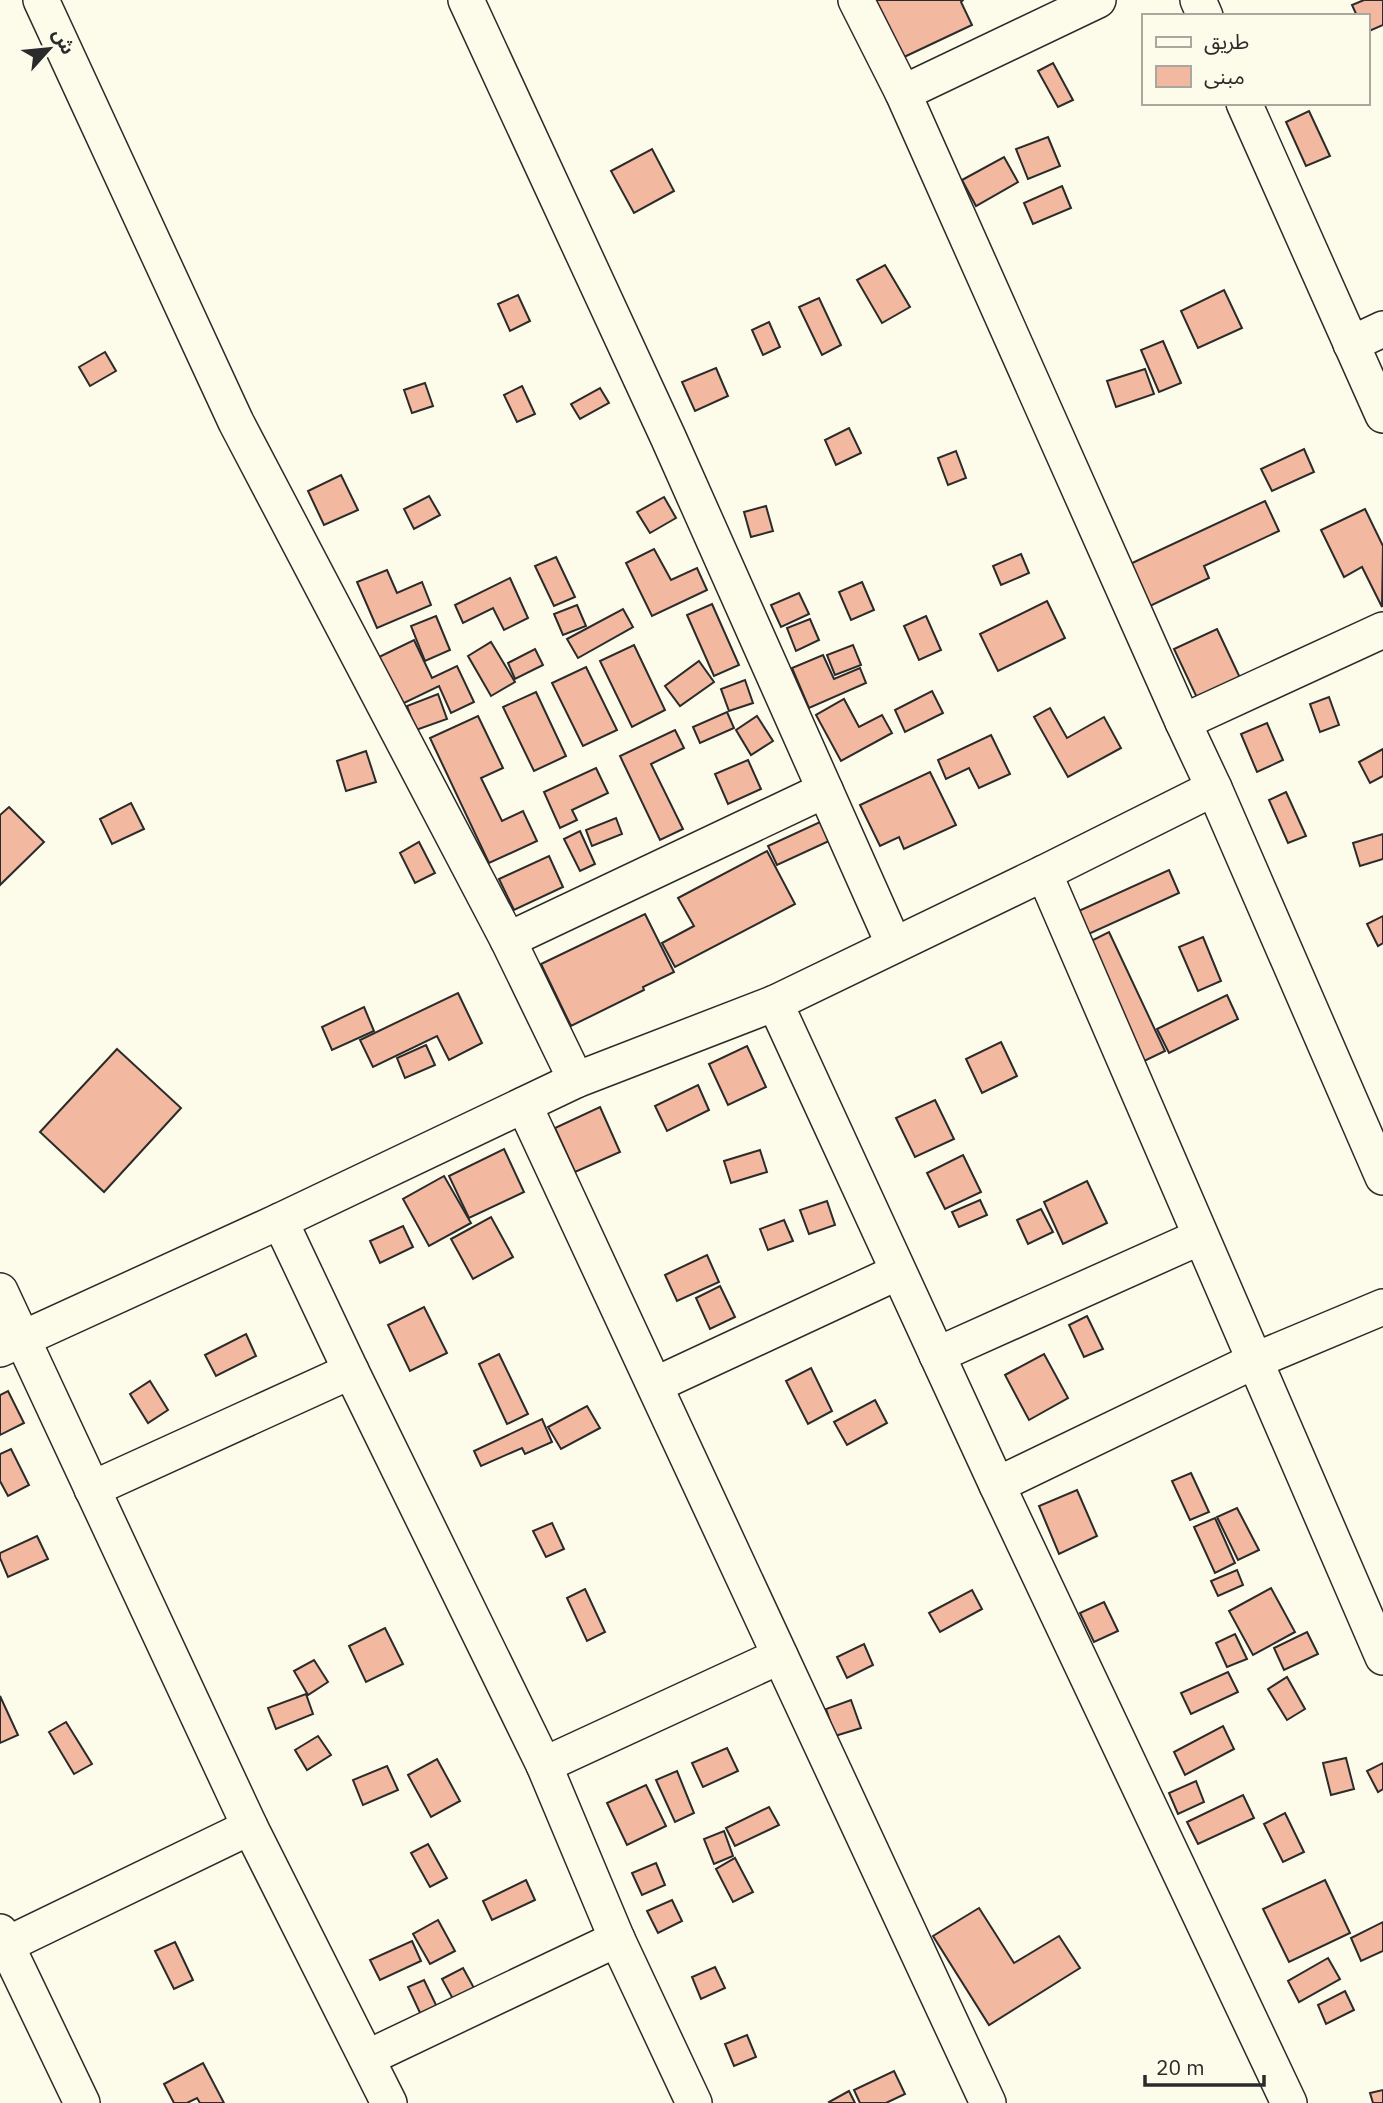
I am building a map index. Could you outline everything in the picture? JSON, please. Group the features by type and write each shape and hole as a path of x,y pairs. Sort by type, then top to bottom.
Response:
{"street":[{"path":"41,0 236,422 508,940 576,1080"},
{"path":"466,0 668,438 894,945"},
{"path":"856,0 903,93 1182,722 1214,788 1382,1173"},
{"path":"903,93 1098,0"},
{"path":"1245,105 1383,415"},
{"path":"1351,344 1383,329"},
{"path":"1182,722 1383,630"},
{"path":"11,1343 280,1221 576,1080 775,1003 1214,788"},
{"path":"508,940 825,790"},
{"path":"1044,873 1383,1657"},
{"path":"775,1003 997,1485 1289,2103"},
{"path":"524,1105 988,2103"},
{"path":"280,1221 544,1765 617,1939 694,2103"},
{"path":"937,1355 1200,1237"},
{"path":"655,1385 898,1272"},
{"path":"0,1291 11,1343 92,1489 250,1827 389,2103"},
{"path":"997,1485 1254,1361 1383,1307"},
{"path":"92,1489 351,1371"},
{"path":"544,1765 780,1656"},
{"path":"82,2103 3,1938 250,1827"},
{"path":"367,2058 617,1939"}],"building":[{"path":"869,0 963,0 961,2 972,25 885,66"},
{"path":"1364,0 1383,0 1383,25 1369,31 1369,14 1356,14 1352,5"},
{"path":"1053,63 1073,100 1058,107 1038,71"},
{"path":"1309,111 1330,156 1306,166 1286,122"},
{"path":"1048,137 1060,166 1028,179 1016,149"},
{"path":"652,149 674,191 634,213 611,171"},
{"path":"1004,157 1018,182 976,206 962,180"},
{"path":"1062,186 1071,208 1033,224 1024,203"},
{"path":"885,265 910,307 882,323 857,280"},
{"path":"1224,290 1242,328 1198,348 1181,311"},
{"path":"518,295 530,321 510,331 498,304"},
{"path":"819,298 841,345 822,355 799,307"},
{"path":"769,322 780,347 763,355 752,330"},
{"path":"1163,341 1181,383 1159,392 1141,350"},
{"path":"105,352 116,371 90,386 79,367"},
{"path":"716,368 728,396 695,411 682,382"},
{"path":"1145,369 1154,394 1116,407 1107,381"},
{"path":"425,383 433,406 412,413 404,390"},
{"path":"522,386 535,414 517,422 504,395"},
{"path":"600,388 609,403 580,419 571,404"},
{"path":"849,428 861,453 836,465 825,440"},
{"path":"1304,449 1314,472 1272,491 1261,469"},
{"path":"956,451 966,478 948,485 938,458"},
{"path":"341,475 358,510 324,525 308,491"},
{"path":"429,496 440,515 414,529 404,509"},
{"path":"664,497 676,518 650,533 637,512"},
{"path":"1265,501 1279,531 1204,566 1209,578 1150,606 1130,564"},
{"path":"766,506 773,531 751,537 744,512"},
{"path":"1365,509 1383,546 1382,607 1362,567 1344,577 1321,530"},
{"path":"654,549 671,580 697,568 707,590 652,616 626,563"},
{"path":"1021,554 1029,573 1001,585 993,566"},
{"path":"556,557 575,597 554,606 535,566"},
{"path":"387,570 397,593 422,582 431,605 377,628 357,582"},
{"path":"510,578 528,618 504,630 493,608 463,623 455,605"},
{"path":"862,582 874,610 851,620 839,592"},
{"path":"799,593 809,614 781,627 771,605"},
{"path":"1047,601 1065,638 998,671 980,634"},
{"path":"712,604 739,665 714,676 687,615"},
{"path":"577,605 586,626 563,635 554,614"},
{"path":"623,609 633,627 578,658 567,639"},
{"path":"436,616 450,650 425,661 411,626"},
{"path":"926,616 941,650 919,660 904,626"},
{"path":"810,619 819,640 796,651 787,628"},
{"path":"1217,629 1242,682 1199,702 1174,649"},
{"path":"414,640 432,678 457,666 474,702 451,713 439,686 402,704 379,657"},
{"path":"491,642 515,682 491,696 468,656"},
{"path":"634,645 665,710 632,727 600,661"},
{"path":"853,645 861,665 835,675 827,655"},
{"path":"535,649 543,665 515,679 508,663"},
{"path":"823,655 834,679 860,668 866,683 809,708 792,668"},
{"path":"699,661 714,682 680,706 665,686"},
{"path":"586,667 617,730 583,746 552,683"},
{"path":"745,680 753,703 729,711 721,689"},
{"path":"932,691 943,713 905,732 895,710"},
{"path":"536,692 566,756 534,771 503,707"},
{"path":"438,694 447,719 416,730 407,706"},
{"path":"1329,697 1339,725 1320,732 1310,704"},
{"path":"844,699 859,727 882,715 892,733 841,761 816,715"},
{"path":"1050,708 1067,738 1104,717 1121,748 1068,777 1034,717"},
{"path":"727,712 734,728 700,743 693,727"},
{"path":"478,716 503,768 481,778 502,821 523,811 537,841 489,863 430,738"},
{"path":"757,716 773,741 751,755 736,730"},
{"path":"1267,723 1283,760 1257,772 1241,734"},
{"path":"675,730 684,748 651,764 683,829 660,840 620,756"},
{"path":"991,735 1010,774 979,788 969,768 946,779 938,760"},
{"path":"1383,749 1383,776 1370,783 1359,762"},
{"path":"366,751 376,782 346,791 337,761"},
{"path":"748,760 761,789 728,804 715,774"},
{"path":"596,768 608,793 572,810 577,820 560,828 544,792"},
{"path":"930,772 956,825 904,849 899,837 880,846 860,805"},
{"path":"1286,792 1306,836 1288,843 1269,800"},
{"path":"131,803 144,829 112,844 100,819"},
{"path":"9,807 44,842 0,885 0,815"},
{"path":"616,818 622,834 592,846 586,830"},
{"path":"820,822 829,841 777,865 768,846"},
{"path":"580,831 595,864 580,871 564,839"},
{"path":"1383,834 1383,859 1360,866 1353,843"},
{"path":"419,842 435,873 415,883 400,853"},
{"path":"767,851 795,904 675,967 662,943 694,926 678,898"},
{"path":"549,856 563,887 514,910 499,879"},
{"path":"1169,870 1179,893 1082,937 1072,914"},
{"path":"645,914 674,972 571,1026 541,964"},
{"path":"1383,916 1383,943 1378,946 1367,924"},
{"path":"1109,932 1165,1051 1138,1064 1083,945"},
{"path":"1203,937 1221,981 1198,991 1179,947"},
{"path":"458,993 482,1043 449,1060 437,1036 373,1067 360,1040"},
{"path":"1227,995 1238,1019 1169,1053 1157,1029"},
{"path":"364,1007 374,1031 332,1050 322,1027"},
{"path":"1001,1042 1017,1076 982,1093 966,1059"},
{"path":"426,1045 435,1065 405,1078 397,1058"},
{"path":"747,1046 766,1087 728,1105 709,1064"},
{"path":"117,1049 181,1108 104,1192 40,1132"},
{"path":"698,1085 709,1110 667,1131 655,1106"},
{"path":"935,1100 954,1139 915,1157 896,1118"},
{"path":"600,1107 620,1152 575,1172 555,1128"},
{"path":"504,1149 524,1192 469,1218 449,1176"},
{"path":"760,1150 767,1172 731,1183 724,1161"},
{"path":"963,1155 981,1192 945,1209 927,1173"},
{"path":"444,1176 471,1223 429,1246 403,1199"},
{"path":"1087,1181 1107,1223 1063,1244 1044,1202"},
{"path":"980,1200 987,1215 959,1227 952,1212"},
{"path":"827,1201 835,1225 809,1234 800,1210"},
{"path":"1041,1209 1053,1232 1028,1244 1017,1220"},
{"path":"491,1217 513,1257 473,1279 451,1239"},
{"path":"784,1220 793,1241 768,1250 760,1229"},
{"path":"403,1226 413,1247 380,1263 370,1241"},
{"path":"707,1255 719,1282 677,1301 665,1275"},
{"path":"720,1286 735,1317 710,1329 696,1298"},
{"path":"424,1307 447,1353 410,1371 388,1325"},
{"path":"1087,1316 1103,1349 1084,1357 1069,1325"},
{"path":"246,1334 256,1356 216,1376 205,1355"},
{"path":"499,1354 528,1414 507,1424 479,1364"},
{"path":"1044,1354 1068,1398 1029,1420 1005,1375"},
{"path":"811,1368 832,1411 808,1424 786,1381"},
{"path":"150,1381 168,1410 148,1423 130,1394"},
{"path":"8,1391 24,1423 0,1435 0,1395"},
{"path":"875,1400 887,1423 847,1445 834,1422"},
{"path":"587,1406 600,1428 561,1449 548,1427"},
{"path":"542,1419 552,1442 525,1454 522,1448 481,1466 474,1451"},
{"path":"11,1449 29,1485 8,1496 0,1481 0,1454"},
{"path":"1191,1473 1209,1512 1190,1520 1172,1481"},
{"path":"1077,1490 1097,1536 1059,1554 1039,1506"},
{"path":"1237,1508 1259,1550 1238,1560 1217,1517"},
{"path":"1215,1518 1235,1563 1215,1573 1194,1527"},
{"path":"552,1523 564,1549 546,1557 533,1531"},
{"path":"37,1536 48,1559 8,1577 0,1553"},
{"path":"1237,1570 1243,1585 1218,1596 1211,1581"},
{"path":"1271,1588 1295,1632 1253,1655 1229,1611"},
{"path":"585,1589 605,1632 587,1641 567,1598"},
{"path":"972,1590 982,1609 940,1632 929,1613"},
{"path":"1104,1602 1118,1631 1094,1642 1080,1613"},
{"path":"385,1628 403,1664 366,1682 349,1646"},
{"path":"1307,1632 1318,1654 1284,1670 1274,1648"},
{"path":"1235,1634 1247,1659 1227,1667 1216,1643"},
{"path":"864,1644 873,1665 847,1678 837,1657"},
{"path":"314,1660 328,1682 308,1695 294,1671"},
{"path":"1228,1672 1238,1692 1191,1714 1181,1693"},
{"path":"1287,1677 1305,1709 1287,1720 1268,1689"},
{"path":"306,1694 313,1714 276,1729 268,1708"},
{"path":"0,1696 18,1735 0,1743"},
{"path":"851,1700 861,1728 835,1736 826,1709"},
{"path":"66,1722 92,1764 74,1774 49,1732"},
{"path":"1223,1726 1234,1749 1185,1775 1174,1752"},
{"path":"318,1736 331,1755 307,1770 295,1750"},
{"path":"727,1748 738,1771 703,1787 692,1763"},
{"path":"1346,1758 1354,1789 1331,1795 1323,1763"},
{"path":"437,1759 460,1801 431,1817 408,1775"},
{"path":"1383,1763 1383,1789 1378,1792 1367,1771"},
{"path":"387,1766 398,1790 363,1805 353,1780"},
{"path":"677,1771 694,1813 675,1822 656,1780"},
{"path":"1196,1781 1204,1802 1178,1814 1169,1793"},
{"path":"646,1785 666,1826 627,1845 607,1803"},
{"path":"1243,1795 1254,1818 1198,1844 1187,1822"},
{"path":"769,1807 779,1825 735,1846 726,1828"},
{"path":"1285,1813 1304,1852 1283,1862 1264,1824"},
{"path":"724,1831 733,1856 714,1864 704,1839"},
{"path":"428,1844 447,1878 430,1887 411,1853"},
{"path":"735,1858 753,1892 733,1902 716,1869"},
{"path":"656,1863 665,1885 642,1895 632,1873"},
{"path":"526,1880 535,1900 492,1920 483,1901"},
{"path":"1325,1880 1350,1933 1289,1962 1263,1909"},
{"path":"672,1900 682,1921 658,1933 647,1911"},
{"path":"979,1908 1014,1963 1059,1936 1080,1968 989,2025 933,1936"},
{"path":"438,1920 455,1951 430,1964 413,1934"},
{"path":"1383,1922 1383,1951 1361,1961 1351,1938"},
{"path":"412,1941 421,1961 380,1980 370,1960"},
{"path":"175,1942 193,1980 174,1989 155,1951"},
{"path":"1328,1958 1340,1979 1299,2002 1288,1981"},
{"path":"715,1967 725,1988 701,1999 692,1977"},
{"path":"463,1968 474,1988 453,1999 442,1979"},
{"path":"424,1980 437,2007 421,2015 408,1987"},
{"path":"1345,1991 1354,2010 1326,2024 1318,2005"},
{"path":"747,2035 756,2057 734,2066 725,2044"},
{"path":"203,2063 224,2103 200,2103 197,2098 187,2103 174,2103 164,2084"},
{"path":"894,2071 905,2094 886,2103 860,2103 854,2090"},
{"path":"1383,2090 1383,2103 1373,2103 1370,2093"},
{"path":"849,2091 855,2103 829,2102"}]}
